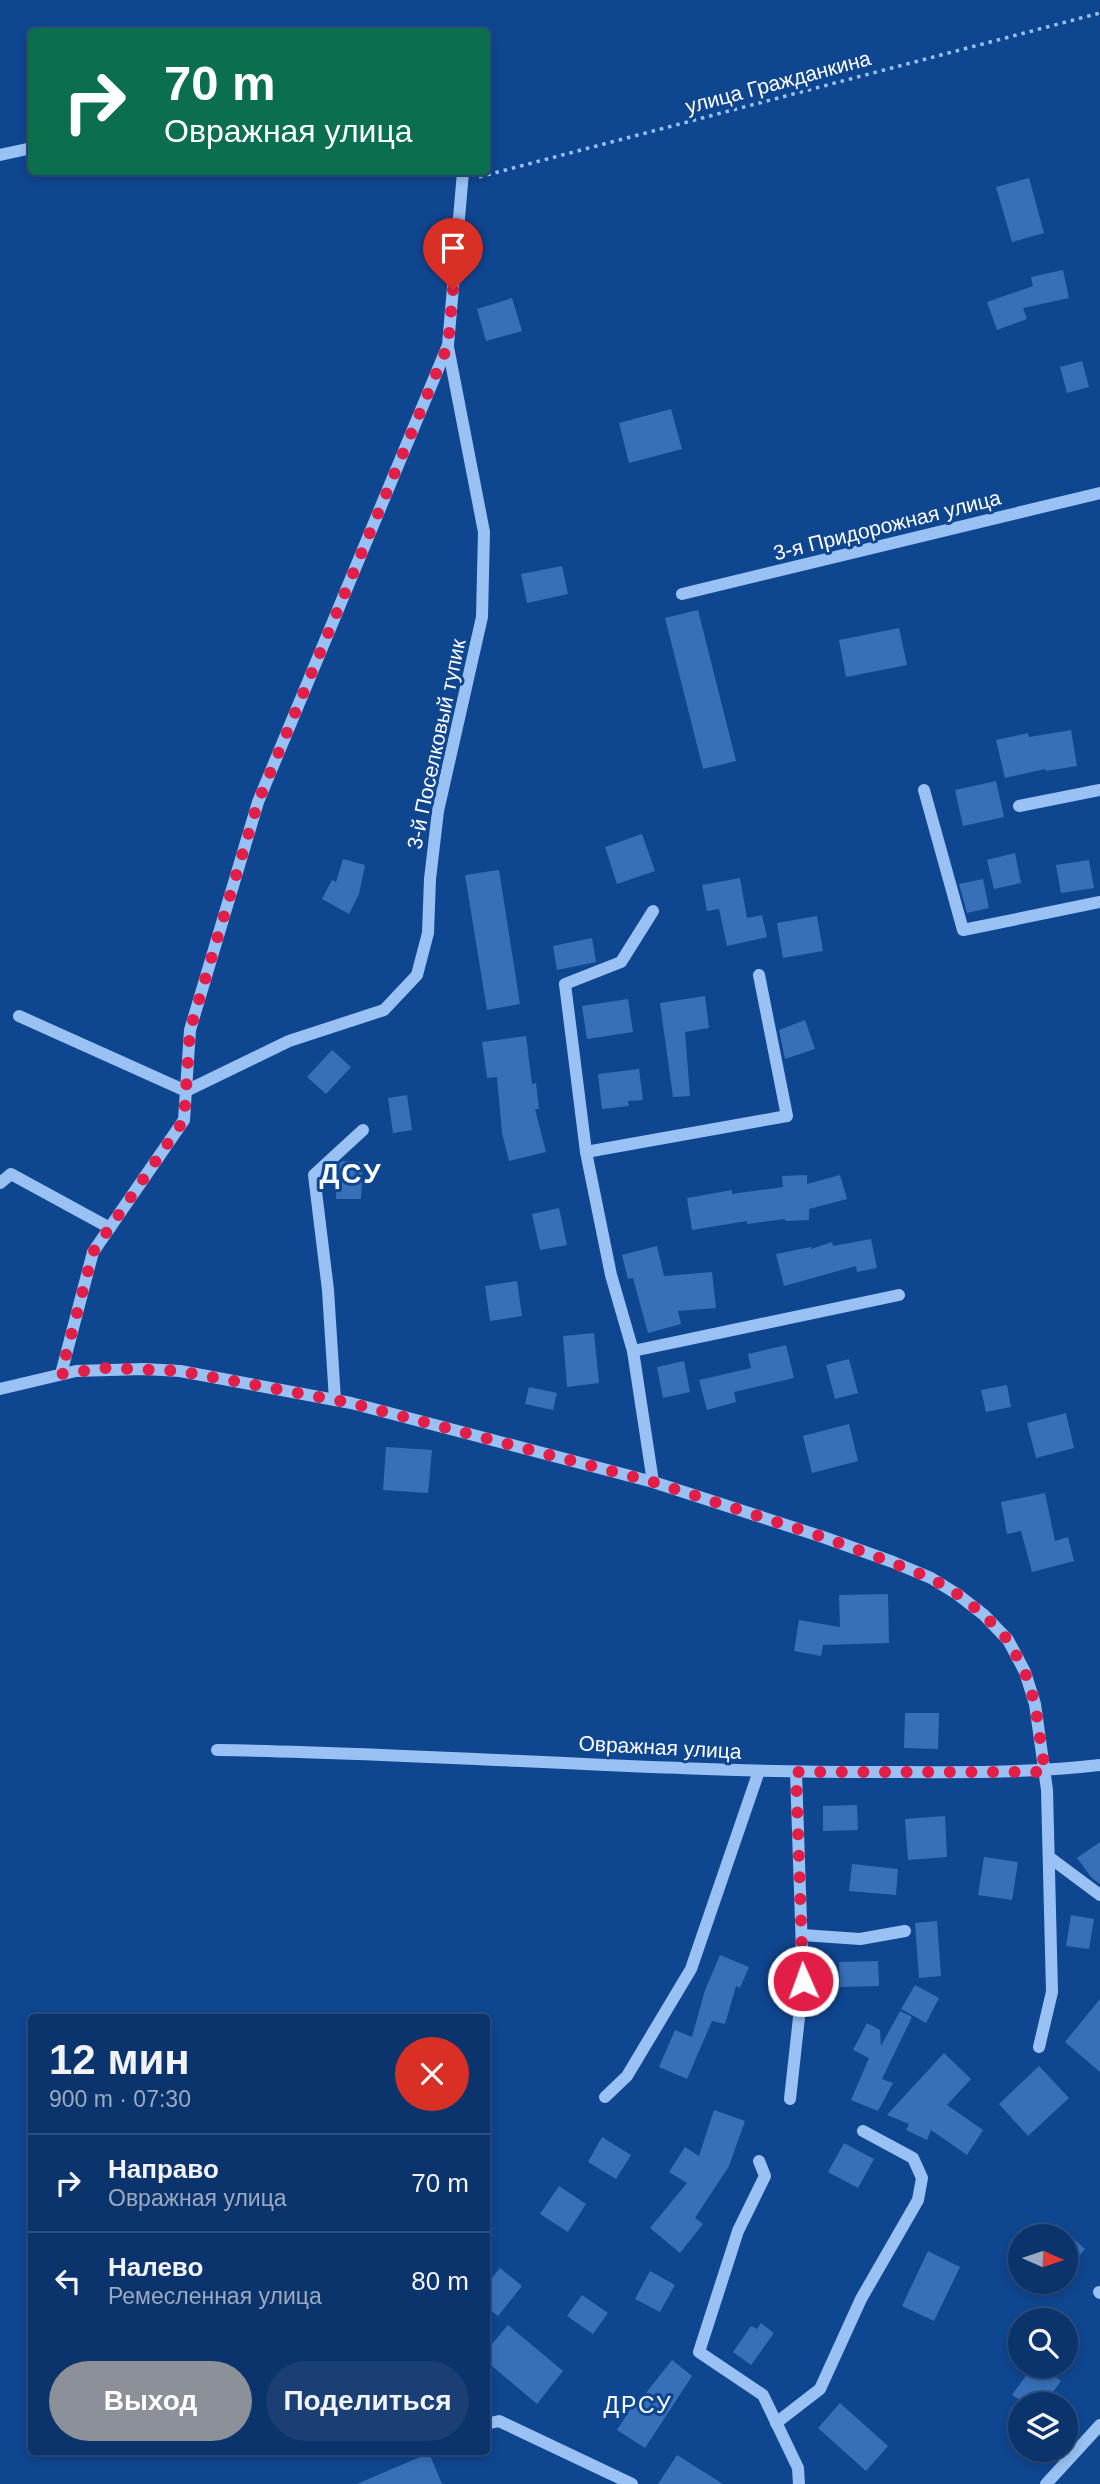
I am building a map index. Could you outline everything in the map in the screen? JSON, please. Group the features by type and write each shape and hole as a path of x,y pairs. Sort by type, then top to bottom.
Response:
{"street":[{"path":"0,155 28,149"},
{"path":"61,1374 93,1252 184,1120 190,1030 258,802 448,345 463,176"},
{"name":"3-й Поселковый тупик","path":"186,1091 289,1041 384,1010 417,975 428,933 430,878 438,811 482,617 484,532 448,345"},
{"name":"3-я Придорожная улица","path":"682,594 1100,493"},
{"path":"924,790 963,930 1100,902"},
{"path":"1019,806 1100,790"},
{"path":"653,911 621,962 565,984 586,1152 611,1275 633,1351 653,1482"},
{"path":"586,1152 788,1116 760,975"},
{"path":"19,1016 186,1091"},
{"path":"335,1400 328,1290 314,1175 363,1130"},
{"path":"0,1183 12,1174 110,1228"},
{"path":"633,1351 899,1295"},
{"path":"0,1389 61,1374 106,1368 180,1371 335,1400 653,1482 882,1558 931,1578 957,1594 984,1615 1008,1640 1025,1672 1035,1704 1047,1790 1052,1992 1039,2047"},
{"name":"Овражная улица","path":"218,1750 360,1752 796,1772 1045,1772 1100,1765"},
{"path":"605,2097 627,2076 691,1969 759,1771"},
{"path":"790,2099 803,1981 796,1772"},
{"path":"1049,1857 1100,1895"},
{"path":"802,1934 860,1939 905,1931"},
{"path":"776,2423 820,2389 861,2299 918,2200 922,2178 913,2158 863,2131"},
{"path":"759,2161 765,2176 738,2231 699,2352 763,2395 798,2468 799,2484"},
{"path":"490,2423 499,2421 632,2484"},
{"path":"1046,2484 1100,2425"}],"path":[{"name":"улица Гражданкина","path":"490,169 1100,13"}],"building":[{"path":"1029,178 1044,233 1012,242 996,187"},
{"path":"1063,270 1069,298 1023,308 1027,319 997,330 987,302 1033,286 1031,277"},
{"path":"512,298 522,331 486,341 477,309"},
{"path":"1082,361 1089,387 1067,393 1060,367"},
{"path":"671,409 682,449 629,463 619,423"},
{"path":"562,566 568,594 527,603 521,574"},
{"path":"698,610 736,761 703,769 665,618"},
{"path":"899,628 907,665 846,677 839,640"},
{"path":"1071,730 1077,766 1045,769 1005,778 996,740 1028,733 1029,737"},
{"path":"996,781 1004,817 963,826 955,790"},
{"path":"642,834 655,871 617,884 605,847"},
{"path":"1015,853 1021,883 994,889 987,860"},
{"path":"343,859 365,865 359,894 349,914 322,899 332,880 336,882"},
{"path":"1089,860 1094,888 1061,893 1056,865"},
{"path":"499,870 520,1004 487,1010 465,875"},
{"path":"740,878 747,918 762,915 767,937 727,946 719,909 707,911 702,885"},
{"path":"983,879 989,908 967,913 959,884"},
{"path":"817,916 823,951 783,958 777,923"},
{"path":"592,938 596,962 557,970 553,946"},
{"path":"705,996 709,1028 685,1032 690,1096 673,1097 660,1003"},
{"path":"628,999 633,1032 587,1039 582,1006"},
{"path":"805,1020 815,1049 785,1059 779,1030"},
{"path":"526,1036 532,1084 536,1083 539,1109 535,1109 546,1152 509,1161 502,1133 497,1077 487,1078 482,1042"},
{"path":"332,1050 351,1067 326,1094 307,1077"},
{"path":"639,1069 643,1100 628,1101 629,1106 602,1109 598,1074"},
{"path":"407,1095 412,1130 393,1133 388,1098"},
{"path":"342,1161 363,1162 361,1199 336,1199 337,1166"},
{"path":"807,1175 807,1184 840,1175 847,1199 809,1209 809,1220 785,1219 747,1224 747,1221 692,1230 687,1198 732,1190 732,1194 783,1187 782,1176"},
{"path":"559,1208 567,1245 540,1250 532,1214"},
{"path":"871,1239 877,1268 857,1272 856,1266 784,1286 776,1254 811,1249 832,1242 833,1246"},
{"path":"657,1246 664,1276 712,1272 716,1308 678,1311 681,1324 648,1333 633,1278 628,1279 622,1255"},
{"path":"517,1281 522,1316 490,1321 485,1286"},
{"path":"594,1333 599,1383 567,1387 563,1336"},
{"path":"786,1345 794,1378 734,1392 736,1402 707,1410 699,1380 751,1368 748,1354"},
{"path":"849,1359 858,1393 835,1399 826,1365"},
{"path":"684,1361 690,1392 663,1398 657,1367"},
{"path":"1007,1385 1011,1407 986,1412 981,1390"},
{"path":"529,1387 557,1393 553,1410 525,1404"},
{"path":"1066,1413 1074,1448 1036,1458 1027,1423"},
{"path":"849,1424 858,1461 812,1473 803,1436"},
{"path":"386,1447 432,1450 428,1493 383,1490"},
{"path":"1045,1493 1055,1541 1068,1537 1074,1561 1032,1572 1021,1531 1007,1534 1001,1502"},
{"path":"888,1594 889,1643 823,1645 821,1656 794,1651 799,1620 840,1627 839,1595"},
{"path":"905,1713 939,1713 938,1749 904,1748"},
{"path":"857,1805 858,1830 823,1831 823,1806"},
{"path":"945,1816 947,1857 908,1860 905,1819"},
{"path":"1100,1842 1100,1884 1091,1877 1077,1858"},
{"path":"984,1857 1018,1862 1012,1900 978,1895"},
{"path":"852,1864 898,1869 896,1895 849,1891"},
{"path":"1071,1915 1094,1919 1089,1949 1066,1946"},
{"path":"937,1921 941,1976 919,1978 915,1923"},
{"path":"720,1955 749,1967 740,1988 736,1986 725,2024 712,2021 687,2079 659,2067 675,2030 692,2037 705,1990"},
{"path":"878,1961 879,1986 840,1987 839,1962"},
{"path":"915,1985 939,1998 926,2023 901,2009"},
{"path":"1100,1999 1100,2072 1065,2042"},
{"path":"900,2011 912,2017 882,2079 893,2083 878,2111 851,2100 869,2058 853,2050 867,2023 880,2030 881,2046"},
{"path":"944,2053 971,2079 947,2105 983,2130 967,2155 931,2130 927,2140 906,2130 909,2124 887,2115"},
{"path":"1039,2066 1069,2098 1028,2136 999,2104"},
{"path":"714,2110 745,2121 729,2166 695,2218 703,2224 680,2253 650,2228 687,2183 669,2172 685,2147 699,2156"},
{"path":"602,2137 631,2155 616,2179 588,2162"},
{"path":"844,2143 874,2159 858,2188 828,2172"},
{"path":"559,2186 586,2204 568,2232 540,2214"},
{"path":"1078,2243 1085,2249 1078,2257"},
{"path":"928,2251 960,2267 934,2321 902,2306"},
{"path":"500,2268 522,2286 498,2316 490,2310 490,2280"},
{"path":"650,2271 675,2285 660,2312 635,2299"},
{"path":"582,2295 608,2313 593,2334 567,2316"},
{"path":"761,2323 774,2333 751,2365 733,2352 751,2326 757,2329"},
{"path":"508,2325 563,2371 537,2404 490,2364 490,2346"},
{"path":"672,2360 692,2376 645,2448 617,2430 639,2396 642,2398"},
{"path":"1024,2378 1057,2378 1061,2381 1053,2392 1014,2392"},
{"path":"840,2403 888,2446 866,2471 818,2428"},
{"path":"430,2455 442,2484 357,2484"},
{"path":"677,2455 723,2484 658,2484"}],"district":[{"name":"ДСУ","path":"351,1173"},
{"name":"ДРСУ","path":"638,2405"}],"route":[{"path":"453,290 448,345 258,802 190,1030 184,1120 93,1252 61,1374 106,1368 180,1371 351,1403 653,1482 823,1537 931,1578 984,1615 1008,1640 1025,1672 1035,1704 1045,1772 796,1772 803,1981"}]}
